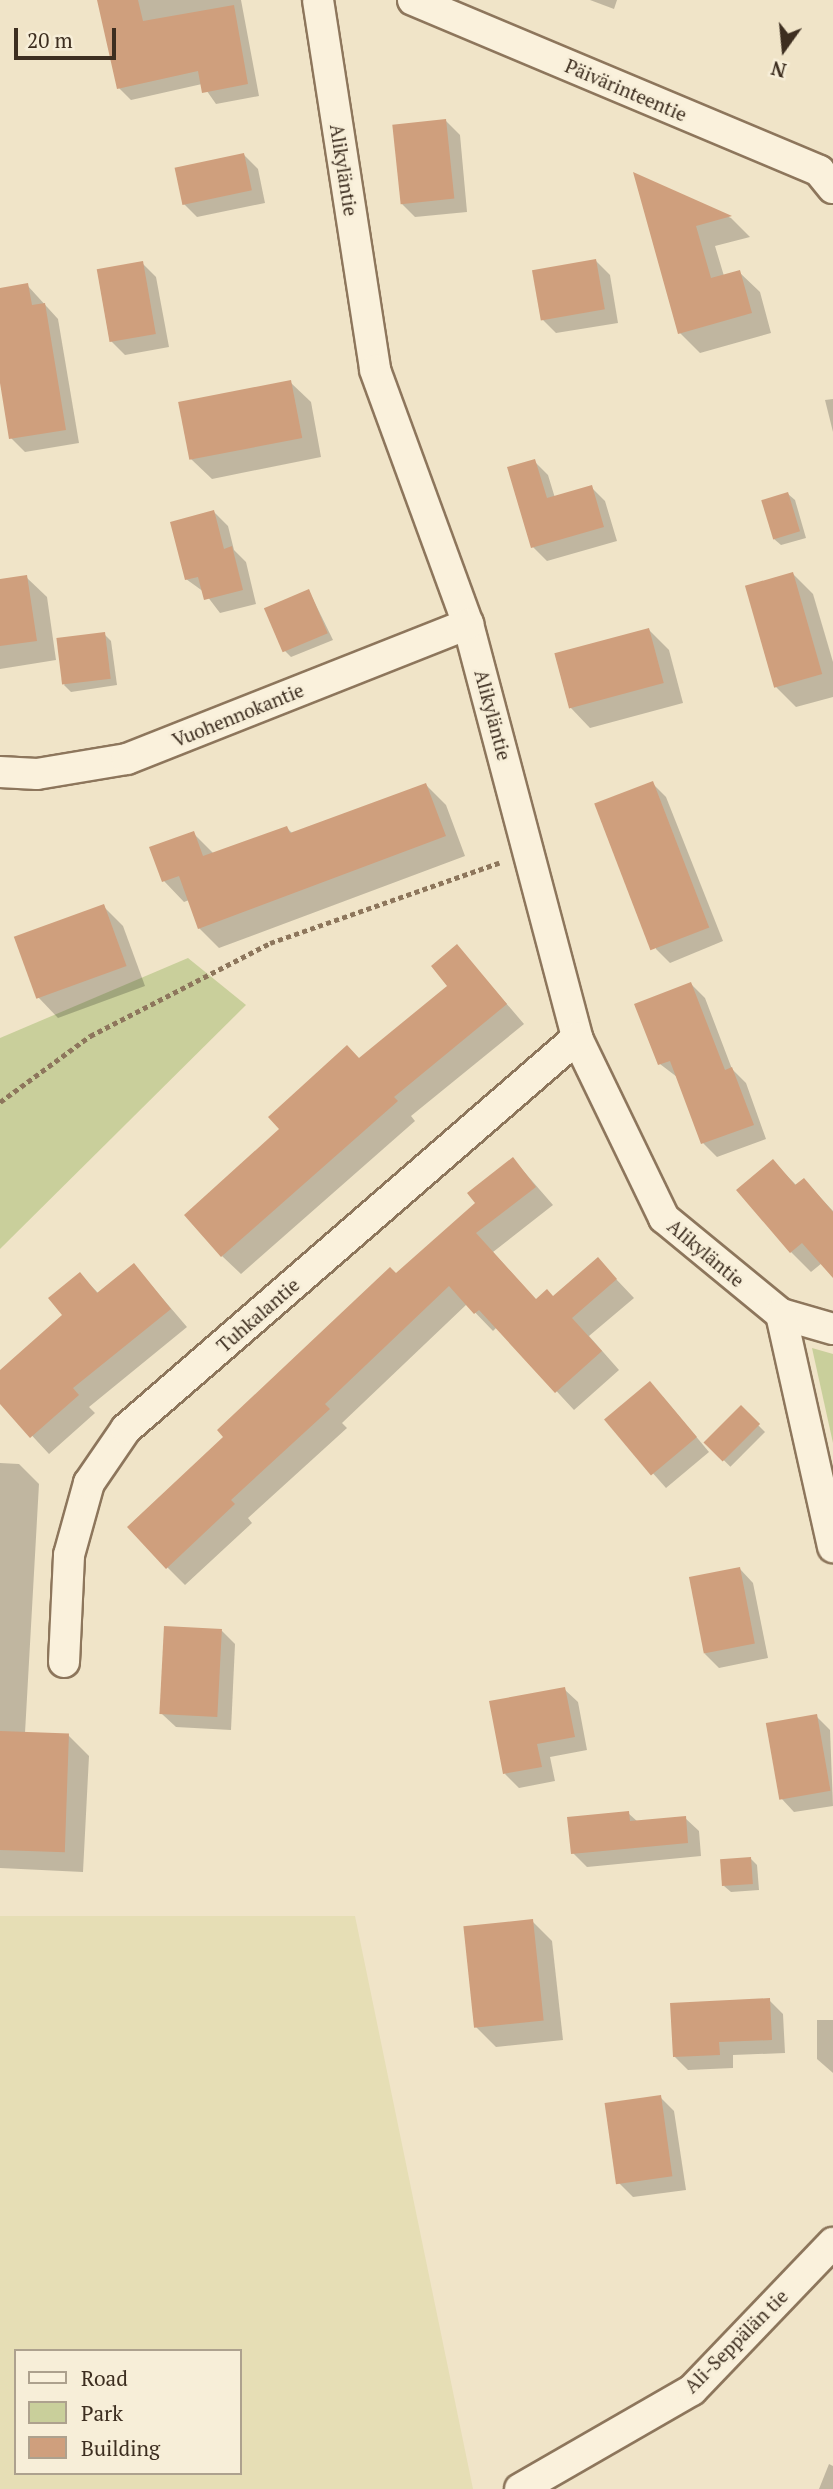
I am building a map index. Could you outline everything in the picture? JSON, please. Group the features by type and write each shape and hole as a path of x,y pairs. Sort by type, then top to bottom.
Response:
{"street":[{"name":"Alikyläntie","path":"317,0 375,370 468,624 577,1038 664,1218 780,1314 833,1329"},
{"name":"Päivärinteentie","path":"413,0 819,171 833,188"},
{"name":"Vuohennokantie","path":"0,772 37,774 127,759 468,624"},
{"name":"Tuhkalantie","path":"64,1662 69,1555 89,1483 127,1429 577,1038"},
{"path":"780,1314 833,1547"},
{"name":"Ali-Seppälän tie","path":"520,2489 692,2390 833,2243"}],"path":[{"path":"0,1102 90,1035 270,943 529,852"}],"shaded area":[{"path":"0,1916 355,1916 473,2489 0,2489"}],"green space":[{"path":"188,958 246,1005 0,1249 0,1038"},
{"path":"812,1348 833,1354 833,1443"}],"building":[{"path":"97,0 138,0 143,21 234,5 248,84 202,93 198,71 117,89"},
{"path":"446,119 454,199 401,204 392,125"},
{"path":"244,153 252,190 182,205 175,168"},
{"path":"633,172 732,216 696,226 711,278 740,270 752,313 678,334"},
{"path":"596,259 605,309 541,321 532,270"},
{"path":"143,261 156,334 110,342 97,269"},
{"path":"28,283 32,305 45,303 66,430 9,439 0,383 0,288"},
{"path":"291,380 302,438 189,460 178,402"},
{"path":"535,459 547,498 592,485 604,527 531,548 507,467"},
{"path":"788,492 800,531 773,539 761,500"},
{"path":"214,510 224,549 232,546 243,590 204,600 198,577 185,580 170,522"},
{"path":"793,572 822,674 774,688 745,586"},
{"path":"27,575 37,641 0,646 0,579"},
{"path":"309,589 328,633 283,652 264,608"},
{"path":"649,628 664,683 569,708 554,653"},
{"path":"105,632 111,679 62,685 56,638"},
{"path":"653,781 709,928 650,950 594,804"},
{"path":"426,783 446,836 198,929 179,876 162,882 149,847 194,831 203,856 287,826 290,833"},
{"path":"104,904 127,966 36,999 14,937"},
{"path":"457,944 507,1004 394,1097 398,1101 221,1257 184,1215 279,1129 268,1117 347,1045 359,1058 447,986 431,966"},
{"path":"691,982 725,1070 732,1067 754,1125 701,1144 670,1061 658,1065 634,1004"},
{"path":"513,1157 536,1187 476,1233 536,1299 547,1289 553,1296 598,1257 617,1279 572,1318 602,1351 555,1393 479,1310 474,1314 449,1286 325,1404 330,1409 231,1500 235,1504 166,1569 127,1527 223,1437 217,1430 390,1267 396,1273 475,1203 467,1193"},
{"path":"773,1159 795,1185 804,1178 833,1212 833,1278 802,1243 790,1253 736,1190"},
{"path":"134,1263 171,1309 73,1388 79,1395 30,1438 0,1404 0,1370 62,1315 48,1298 80,1272 97,1293"},
{"path":"650,1381 697,1437 651,1475 604,1420"},
{"path":"741,1405 760,1424 723,1462 704,1442"},
{"path":"740,1567 755,1644 704,1653 689,1577"},
{"path":"164,1626 222,1629 217,1717 159,1714"},
{"path":"565,1687 575,1737 537,1744 542,1767 503,1774 489,1701"},
{"path":"817,1714 831,1791 779,1800 766,1723"},
{"path":"0,1731 69,1733 65,1852 0,1850"},
{"path":"629,1811 630,1821 686,1816 688,1843 571,1854 567,1817"},
{"path":"751,1857 753,1884 722,1886 720,1859"},
{"path":"533,1919 544,2020 474,2028 463,1926"},
{"path":"770,1998 772,2040 719,2042 720,2055 673,2057 670,2003"},
{"path":"661,2095 672,2176 616,2184 605,2103"}]}
